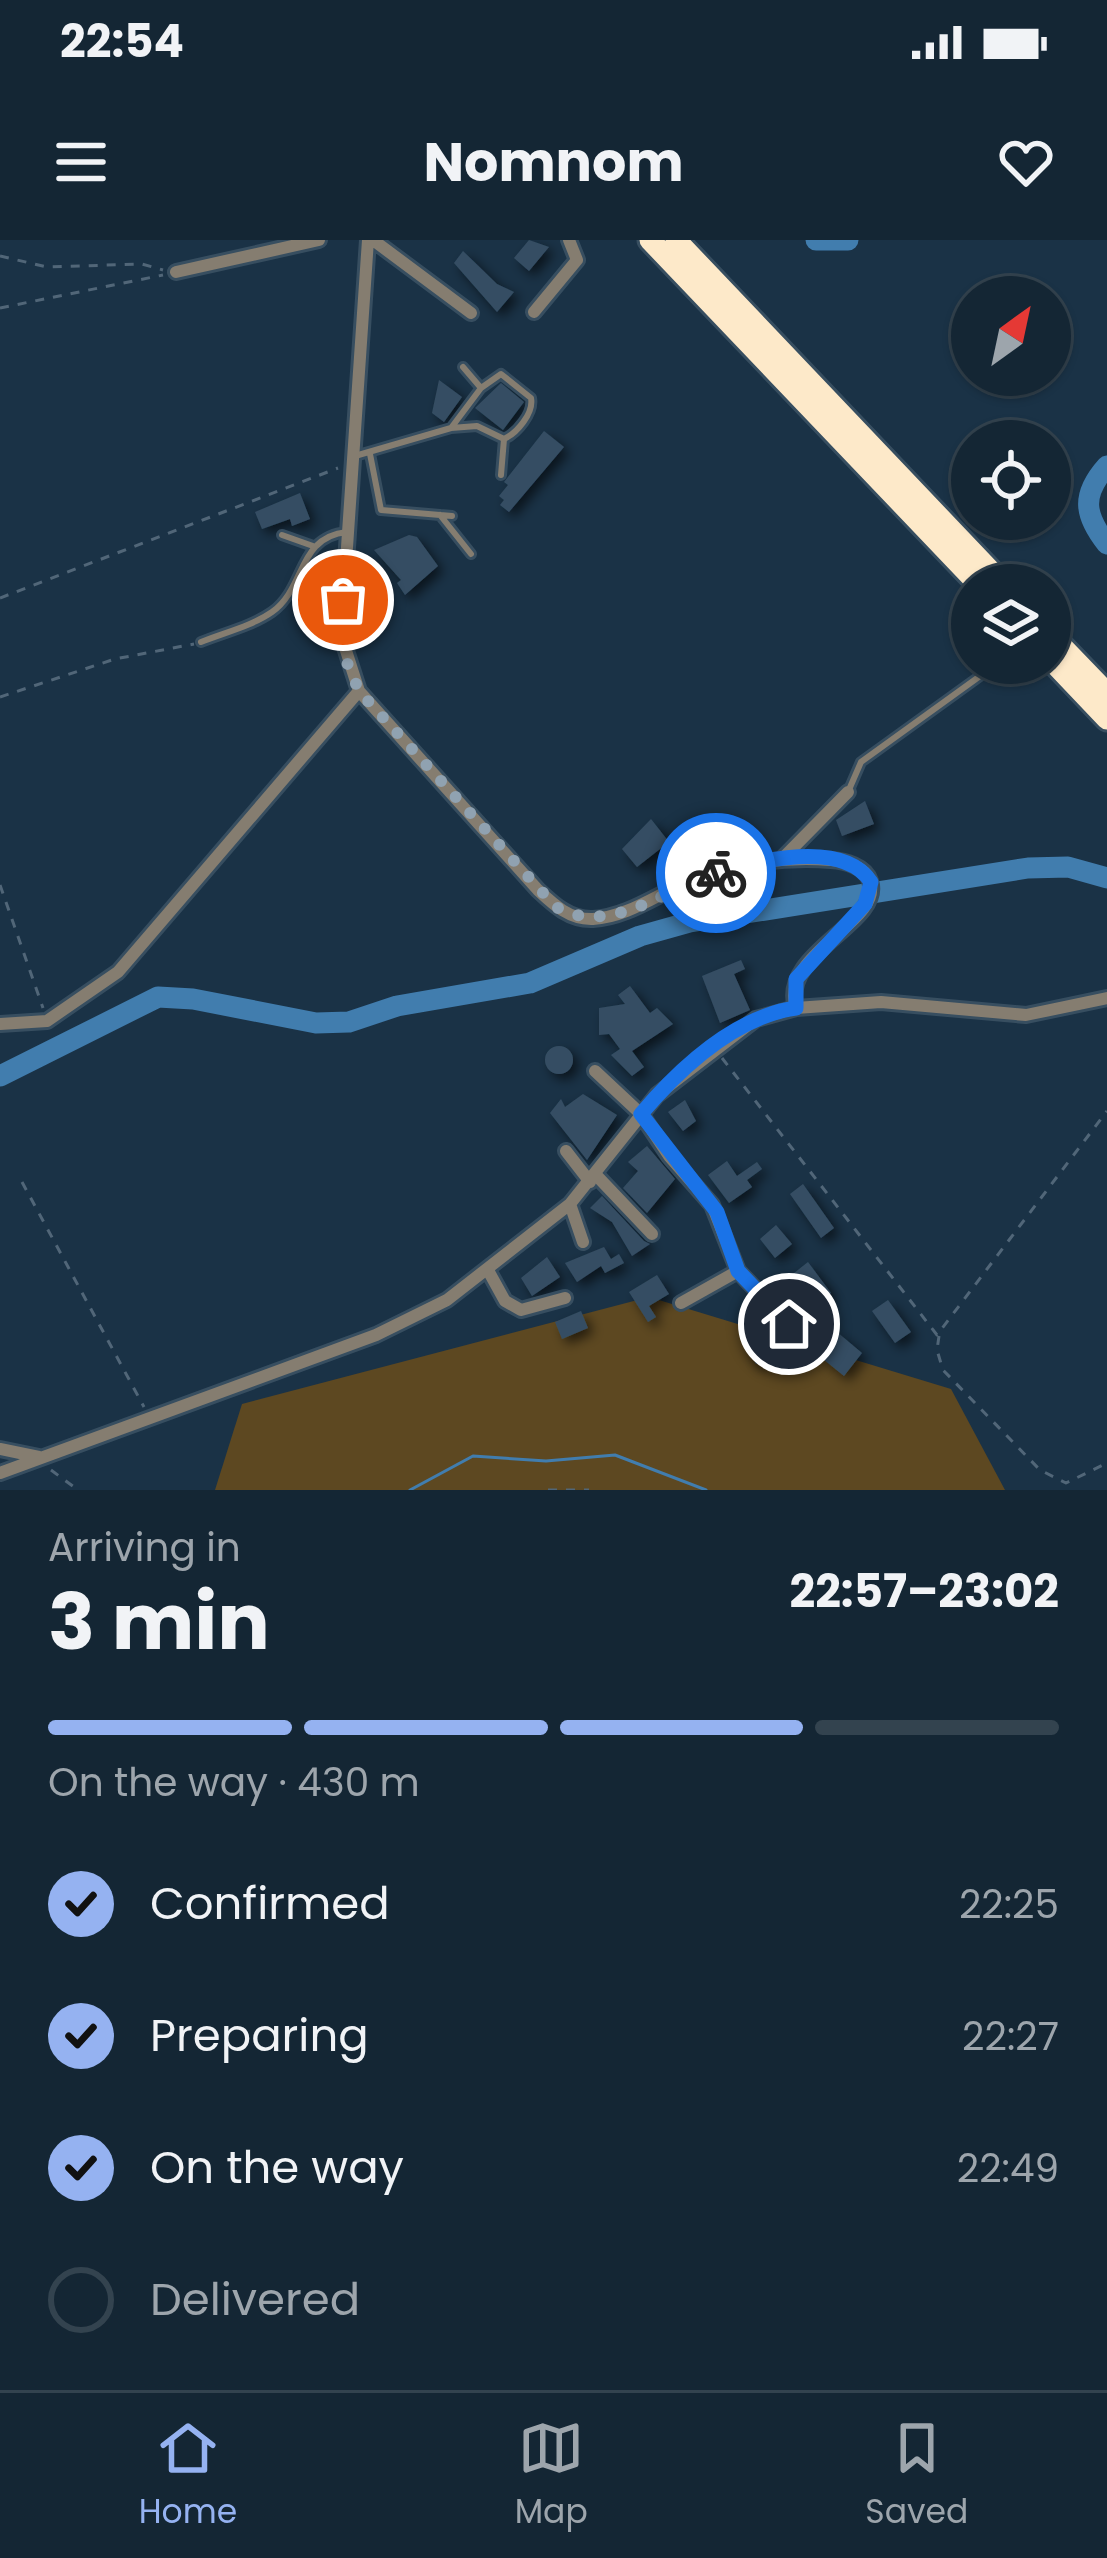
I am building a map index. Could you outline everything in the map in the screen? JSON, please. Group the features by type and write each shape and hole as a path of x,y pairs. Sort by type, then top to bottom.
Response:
{"highway":[{"path":"650,240 959,564"},
{"path":"676,240 984,564"},
{"path":"1071,656 1107,693"},
{"path":"1071,681 1107,719"}],"street":[{"path":"176,272 319,240"},
{"path":"370,240 471,314"},
{"path":"370,240 341,634 359,691 538,890 572,916 609,916 722,871 780,860 842,861 871,882 865,904 801,971 793,988 796,1008"},
{"path":"534,312 577,260 569,240"},
{"path":"0,1024 47,1021 118,972 359,691"},
{"path":"780,860 848,792"},
{"path":"0,1473 376,1335 447,1300 570,1204 641,1114 714,1047 756,1019 796,1008 881,1002 1026,1015 1107,998"},
{"path":"595,1071 641,1114 717,1212 738,1271 789,1324"},
{"path":"566,1150 652,1234"},
{"path":"570,1204 583,1242"},
{"path":"681,1303 738,1271"},
{"path":"488,1272 505,1301 521,1310 565,1298"},
{"path":"0,1449 40,1457"}],"lane":[{"path":"463,367 481,388"},
{"path":"451,428 481,388 501,374 531,398 530,412 504,439 500,475"},
{"path":"351,460 451,428 484,428 504,439"},
{"path":"370,454 381,510 452,516"},
{"path":"440,515 471,554"},
{"path":"200,642 275,610 313,546 347,532"},
{"path":"282,535 313,546"},
{"path":"848,792 861,762 969,684"}],"path":[{"path":"0,256 46,267 142,264 176,272"},
{"path":"0,308 176,272"},
{"path":"0,598 351,460"},
{"path":"0,698 115,659 200,642"},
{"path":"0,885 47,1021"},
{"path":"714,1047 928,1331 940,1335"},
{"path":"1107,1111 1001,1246 940,1335 937,1350 943,1370 1040,1470 1066,1483 1107,1462"},
{"path":"22,1182 150,1417"},
{"path":"40,1457 79,1490"},
{"path":"548,1490 589,1490"}],"shaded area":[{"path":"649,1297 951,1389 1005,1490 215,1490 242,1404"}],"building":[{"path":"529,240 549,247 529,271 514,258"},
{"path":"463,251 497,284 514,292 497,312 454,263"},
{"path":"439,380 462,397 444,422 432,413"},
{"path":"501,383 524,402 503,430 475,408"},
{"path":"544,431 564,447 509,512 500,505 504,500 499,496 508,485 504,482"},
{"path":"300,493 310,519 292,526 290,519 262,529 255,512"},
{"path":"409,535 417,537 438,566 405,595 397,583 401,580 374,550"},
{"path":"865,801 874,824 842,836 836,820"},
{"path":"651,819 669,842 637,867 622,849"},
{"path":"741,960 745,969 734,974 750,1010 720,1023 702,976"},
{"path":"630,986 650,1013 657,1008 673,1024 632,1051 644,1067 632,1076 611,1055 620,1049 609,1034 599,1035 599,1008 625,1004 618,995"},
{"path":"559,1046 569,1050 573,1060 569,1070 559,1074 549,1070 545,1060 549,1050"},
{"path":"583,1094 617,1115 587,1160 550,1113 561,1099 565,1107"},
{"path":"685,1100 696,1121 683,1131 668,1112"},
{"path":"647,1146 675,1179 647,1213 623,1188 638,1171 628,1162"},
{"path":"727,1161 737,1176 757,1162 762,1169 747,1180 752,1187 729,1203 708,1175"},
{"path":"803,1184 834,1228 821,1238 790,1194"},
{"path":"602,1196 650,1244 632,1256 612,1222 590,1208"},
{"path":"776,1225 792,1244 775,1258 760,1239"},
{"path":"604,1247 611,1259 619,1254 624,1263 605,1273 601,1266 577,1282 565,1263"},
{"path":"547,1257 560,1277 532,1296 521,1278"},
{"path":"808,1262 831,1293 817,1305 806,1293 799,1299 784,1281"},
{"path":"657,1275 669,1294 649,1306 656,1317 648,1322 629,1292"},
{"path":"888,1300 911,1332 895,1343 872,1311"},
{"path":"581,1311 588,1328 562,1339 555,1322"},
{"path":"837,1332 862,1353 844,1376 818,1355"},
{"path":"759,1333 772,1356 756,1364 744,1342"}],"waterway":[{"path":"816,240 848,240"},
{"path":"1107,466 1093,486 1089,505 1107,544"},
{"path":"0,1076 158,997 193,999 316,1023 349,1022 397,1006 530,983 640,936 690,922 1028,868 1068,867 1107,878"},
{"path":"410,1490 473,1456 546,1461 615,1455 706,1490"}],"way so far":[{"path":"343,600 343,653 359,691 556,907 589,920 609,916 716,873"}],"route":[{"path":"716,873 809,858 851,864 871,882 865,904 796,979 792,995 796,1008 744,1025 683,1070 641,1114 669,1156 717,1212 738,1271 789,1324"}]}
